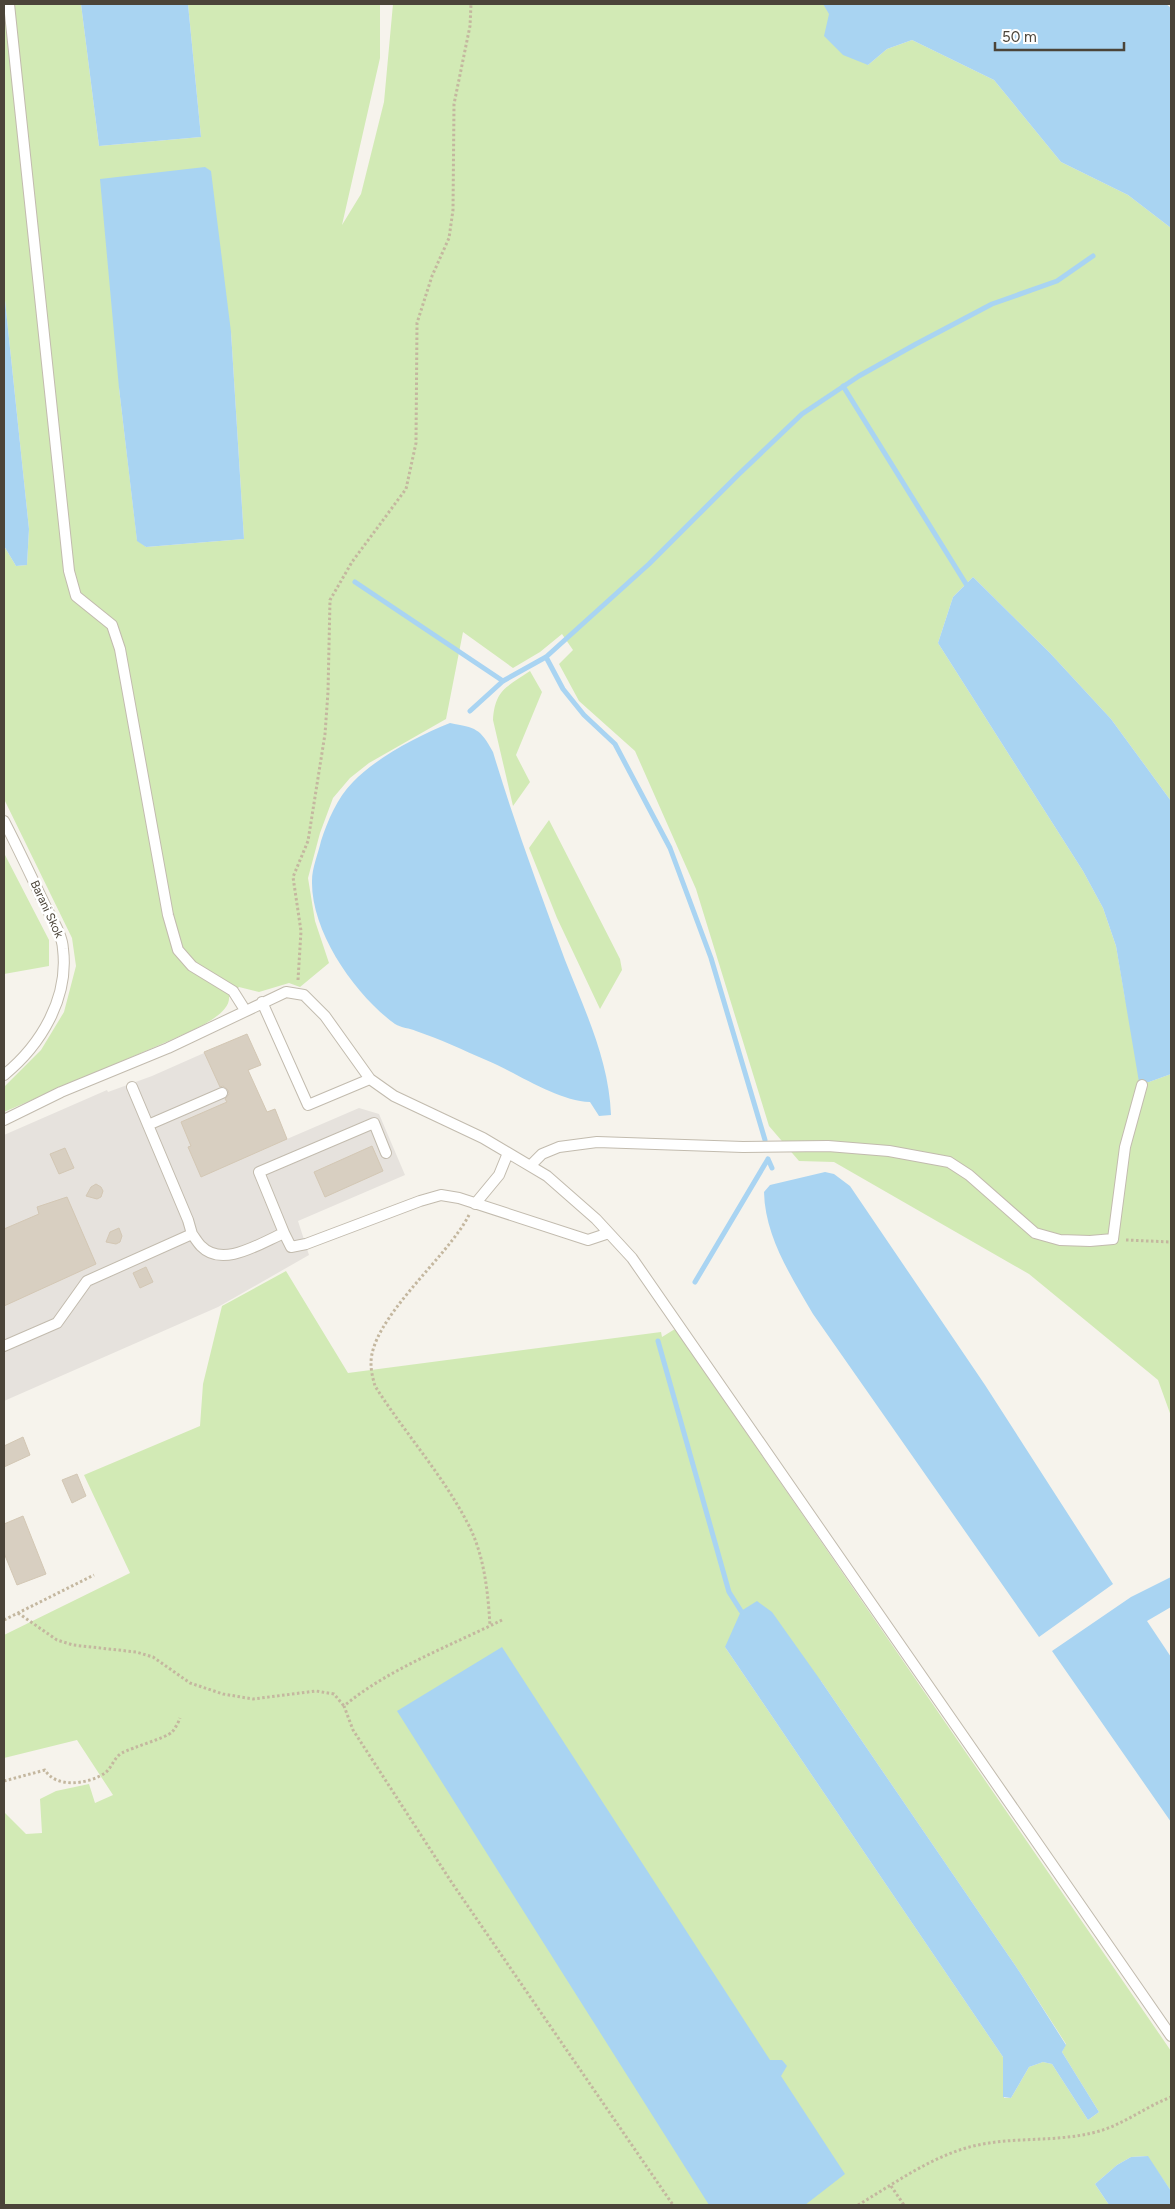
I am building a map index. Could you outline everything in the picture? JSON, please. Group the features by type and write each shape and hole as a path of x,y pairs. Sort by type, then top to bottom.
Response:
{"lane":[{"path":"9,4 69,571 76,596 112,625 120,649 168,915 178,950 192,966 233,991 245,1010"},
{"name":"Barani Skok","path":"4,821 56,926 64,949 62,981 46,1028 19,1062 4,1075"},
{"path":"4,1120 61,1092 168,1048 286,992 304,995 325,1016 370,1079 394,1096 483,1138 547,1176 596,1219 632,1258 1171,2036"},
{"path":"262,1002 308,1105 370,1079"},
{"path":"530,1166 542,1154 559,1147 597,1142 743,1147 828,1146 889,1151 949,1162 969,1176 1035,1233 1060,1240 1090,1242 1113,1239 1125,1147 1142,1085"},
{"path":"132,1087 188,1220 192,1234 202,1248 220,1255 239,1253 284,1233"},
{"path":"148,1125 222,1093"},
{"path":"386,1153 374,1123 259,1172 291,1248 420,1201 441,1196 459,1198 588,1240 609,1233"},
{"path":"475,1204 499,1175 508,1153"},
{"path":"4,1346 57,1323 87,1281 192,1234"}],"path":[{"path":"297,994 301,931 293,877 308,841 325,734 330,600 352,562 406,489 416,444 417,324 432,276 449,238 453,210 454,104 470,26 471,4"},
{"path":"475,1204 458,1236 396,1309 379,1335 371,1363 375,1386 468,1523 479,1553 487,1589 490,1626"},
{"path":"1113,1239 1171,1242"},
{"path":"4,1620 94,1575"},
{"path":"18,1613 57,1640 73,1645 136,1652 153,1657 190,1683 223,1694 252,1699 316,1691 334,1694 344,1706 354,1730 452,1883 673,2205"},
{"path":"344,1706 358,1695 398,1671 502,1620"},
{"path":"4,1781 46,1770 53,1778 62,1783 85,1781 99,1776 106,1773 118,1755 171,1733 180,1718"},
{"path":"858,2205 938,2159 966,2148 1022,2140 1068,2139 1098,2132 1123,2123 1152,2105 1171,2097"},
{"path":"891,2186 904,2205"}],"shaded area":[{"path":"247,1034 261,1065 248,1071 267,1112 275,1109 287,1139 359,1108 379,1114 405,1175 298,1221 309,1255 218,1307 4,1401 4,1135 107,1090 108,1092 152,1076"}],"green space":[{"path":"4,4 81,4 99,146 201,137 188,4 380,4 380,58 342,225 361,194 384,102 393,4 823,4 868,65 887,49 912,40 994,80 1061,162 1128,195 1171,228 1171,801 1111,719 1050,653 973,577 953,597 938,643 1083,871 1103,908 1116,946 1125,998 1149,1082 1171,1074 1171,1416 1158,1380 1029,1274 834,1162 799,1161 769,1126 696,889 635,751 579,701 559,664 573,650 562,634 540,652 513,668 463,632 446,719 369,763 350,778 333,798 320,833 308,878 315,921 329,963 300,987 289,983 259,992 239,987 229,997 228,1004 223,1011 206,1023 4,1112 4,1087 41,1050 64,1012 76,966 72,938 4,799 4,546 16,566 27,565 29,529 4,291","holes":["231,332 244,539 146,547 137,540 119,388"]},
{"path":"530,671 542,692 516,755 530,782 513,806 493,720 494,710 496,702 504,690"},
{"path":"549,820 620,959 622,970 600,1009 557,918 529,848"},
{"path":"4,853 49,940 49,966 4,974"},
{"path":"286,1271 348,1373 661,1332 662,1337 675,1329 1171,2051 1171,2191 1147,2156 1131,2157 1117,2165 1095,2184 1109,2205 4,2205 4,1812 26,1834 42,1833 40,1799 56,1791 89,1784 95,1803 113,1795 77,1740 4,1758 4,1635 130,1573 84,1475 200,1426 203,1384 222,1306","holes":["725,1647 821,1681 1021,1974 1066,2044 1062,2052 1099,2112 1088,2120 1052,2064 1043,2062 1029,2067 1011,2098 1004,2098 1003,2057"]}],"water":[{"path":"81,4 188,4 201,137 99,146"},
{"path":"823,4 1166,4 1171,8 1171,228 1128,195 1061,162 994,80 912,40 887,49 868,65 843,55 824,36 829,14"},
{"path":"205,167 211,171 231,332 244,539 146,547 137,541 119,388 100,179"},
{"path":"4,291 29,529 27,565 16,566 4,546"},
{"path":"973,577 1050,653 1111,719 1171,801 1171,1074 1149,1082 1139,1082 1116,946 1103,908 1083,871 938,643 953,597"},
{"path":"450,723 476,730 481,734 493,752 537,883 595,1036 606,1075 611,1115 599,1116 590,1102 564,1097 551,1092 498,1065 425,1034 395,1024 365,997 338,961 327,941 314,901 313,871 327,825 342,795 363,773 386,756 425,734"},
{"path":"825,1172 834,1174 850,1186 985,1385 1113,1584 1039,1637 813,1314 781,1256 769,1225 765,1209 764,1192 770,1185"},
{"path":"1171,1577 1171,1607 1147,1621 1171,1657 1171,1822 1052,1651 1131,1597"},
{"path":"757,1601 772,1612 821,1681 1021,1974 1066,2045 1062,2052 1099,2112 1088,2120 1052,2064 1043,2062 1029,2067 1011,2098 1003,2097 1003,2057 725,1647 741,1611"},
{"path":"502,1647 770,2060 782,2060 787,2066 781,2076 845,2174 805,2205 709,2205 397,1711"},
{"path":"1148,2156 1171,2191 1171,2205 1109,2205 1095,2184 1117,2165 1131,2157"}],"building":[{"path":"247,1034 261,1065 248,1070 267,1112 275,1109 287,1139 201,1177 188,1147 191,1146 181,1122 227,1102 225,1099 229,1094 228,1090 223,1086 220,1087 204,1052"},
{"path":"372,1146 383,1171 325,1197 314,1172"},
{"path":"65,1148 74,1168 59,1174 50,1154"},
{"path":"96,1184 103,1191 101,1197 97,1199 86,1196 91,1187"},
{"path":"67,1197 96,1264 4,1306 4,1229 39,1214 37,1207"},
{"path":"119,1228 122,1236 120,1242 116,1244 106,1242 110,1232"},
{"path":"146,1267 153,1282 140,1288 133,1273"},
{"path":"23,1437 30,1455 4,1467 4,1446"},
{"path":"77,1474 86,1496 72,1503 62,1480"},
{"path":"23,1516 46,1574 17,1585 4,1553 4,1524"}],"waterway":[{"path":"470,711 503,681 546,657 649,564 802,414 859,376 916,344 992,304 1057,281 1093,256"},
{"path":"843,386 966,584"},
{"path":"355,582 503,681"},
{"path":"546,657 563,689 584,715 615,744 670,848 711,958 765,1140"},
{"path":"768,1159 772,1168"},
{"path":"695,1282 768,1159"},
{"path":"658,1341 729,1592 741,1611"}]}
